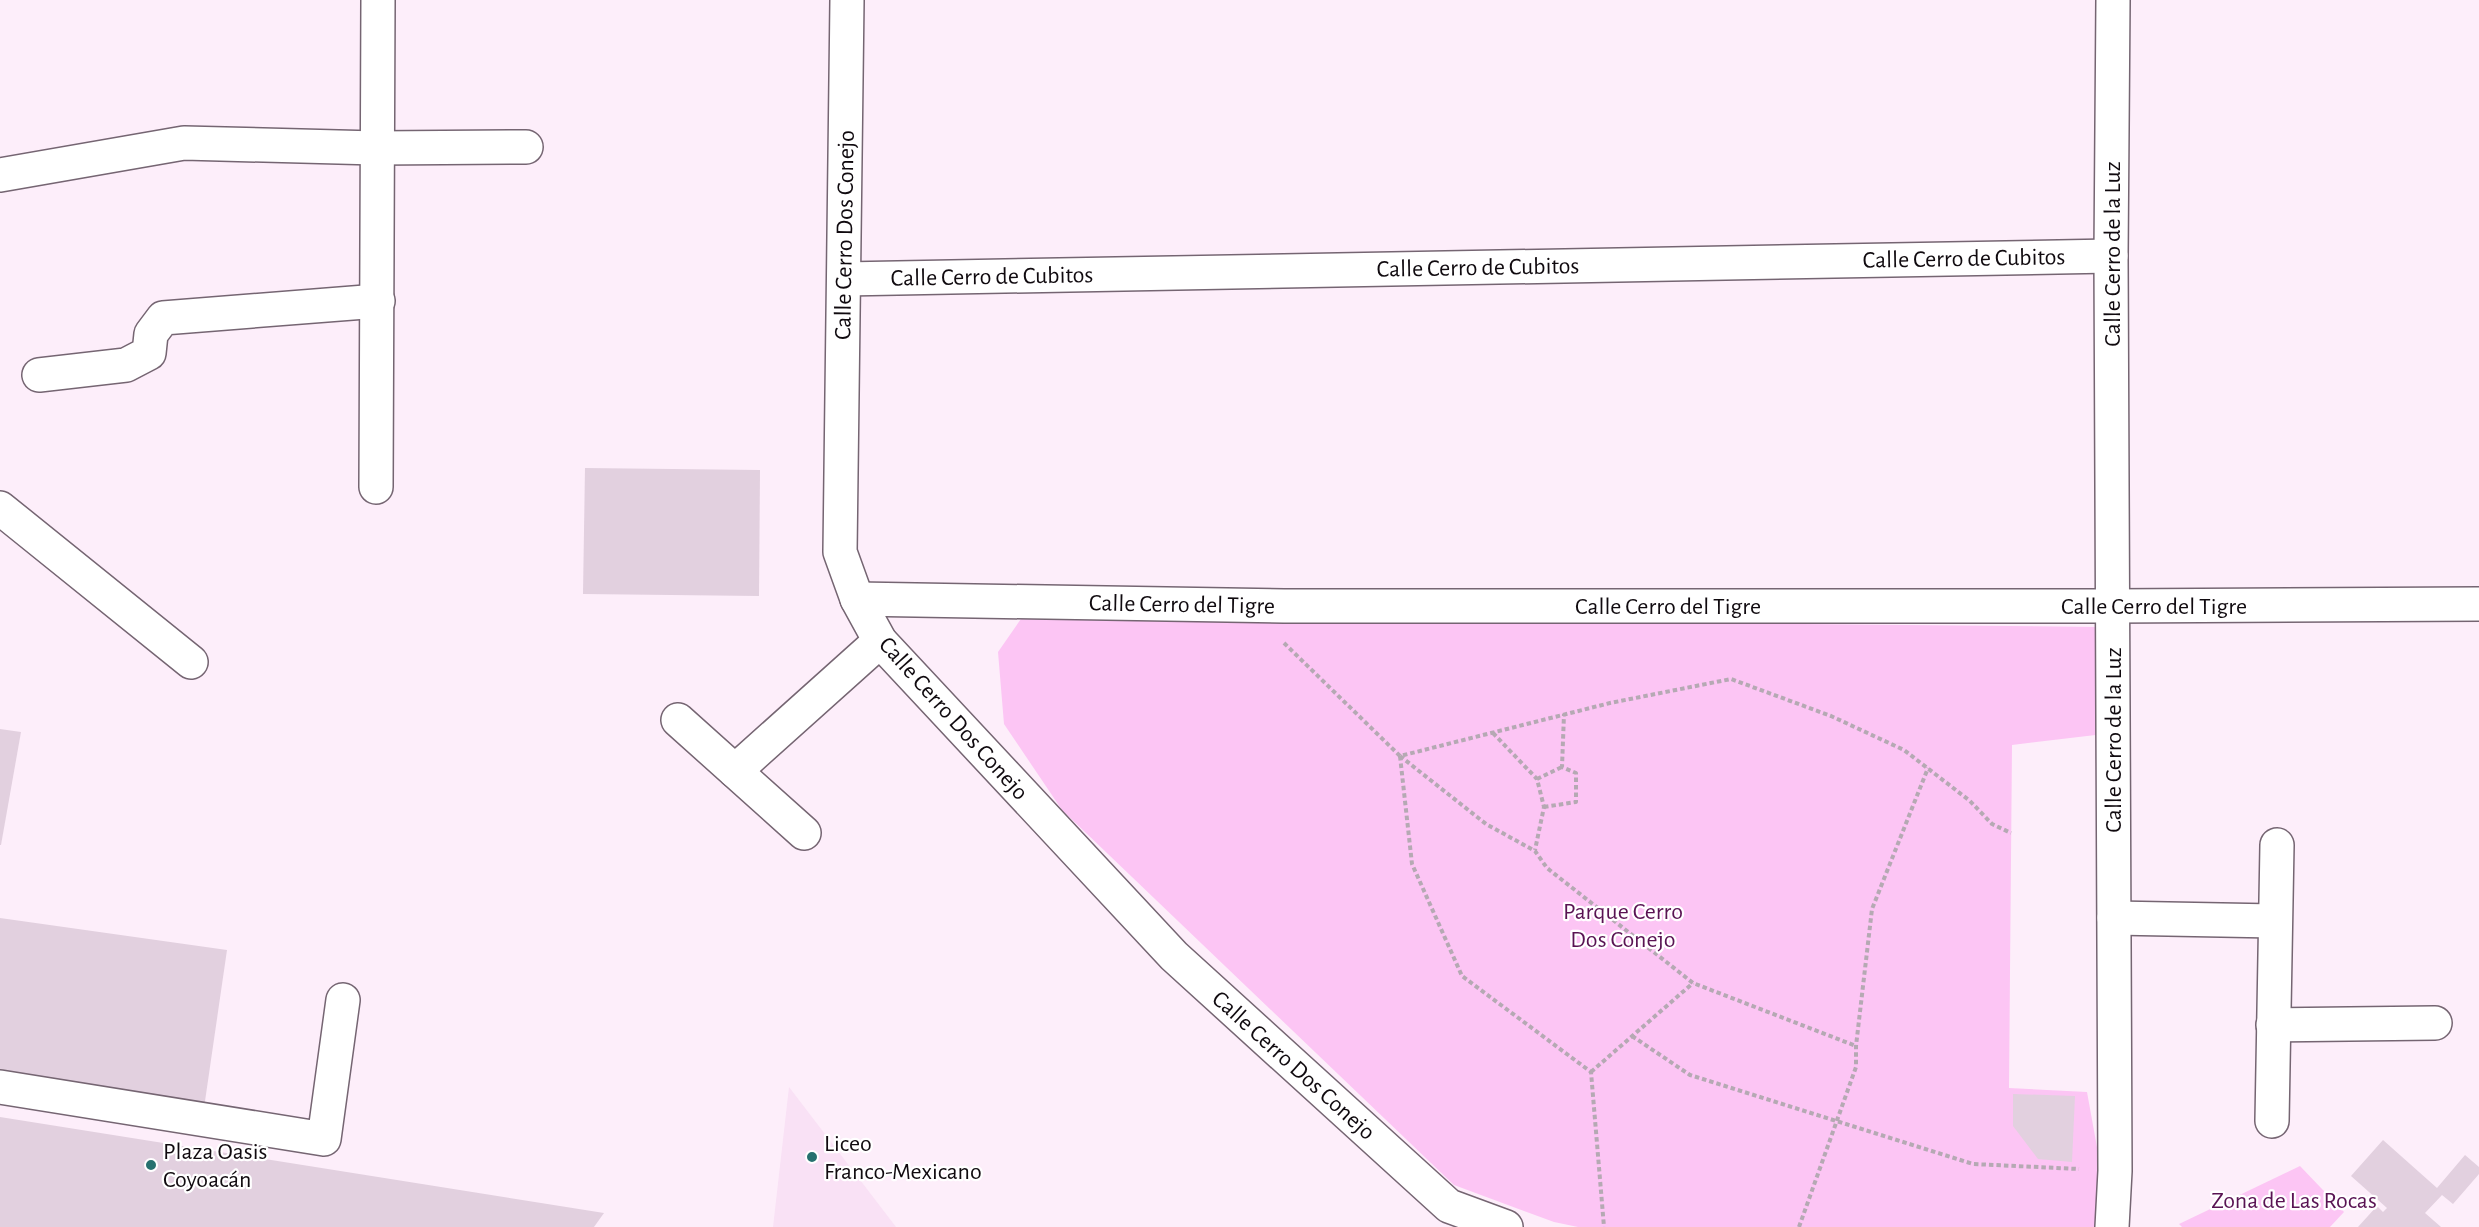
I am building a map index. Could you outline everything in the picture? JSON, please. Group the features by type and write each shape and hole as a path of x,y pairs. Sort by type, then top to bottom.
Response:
{"street":[{"path":"376,487 378,0"},
{"name":"Calle Cerro Dos Conejo","path":"847,0 840,552 857,599 880,641 1174,956 1449,1206 1506,1227"},
{"name":"Calle Cerro de la Luz","path":"2112,1227 2115,1171 2111,256 2113,0"},
{"path":"0,175 184,143 376,148 526,147"},
{"name":"Calle Cerro de Cubitos","path":"844,279 2111,256"},
{"path":"39,375 126,365 149,353 152,334 163,318 378,301"},
{"path":"0,508 191,663"},
{"name":"Calle Cerro del Tigre","path":"857,599 1284,606 2479,604"},
{"path":"735,771 880,641"},
{"path":"678,720 804,833"},
{"path":"2272,1121 2277,845"},
{"path":"2114,918 2275,921"},
{"path":"0,1087 324,1138 344,1000"},
{"path":"2273,1025 2435,1023"}],"path":[{"path":"1284,606 1284,645 1400,756 1486,824 1534,851 1547,868 1693,983 1856,1046"},
{"path":"1400,756 1610,703 1731,680 1831,716 1904,750 1970,801 1992,824 2011,833"},
{"path":"1562,767 1564,714"},
{"path":"1493,733 1537,779 1544,807 1534,851"},
{"path":"1400,756 1412,864 1462,976 1591,1072 1604,1227"},
{"path":"1537,779 1562,767 1576,773 1576,802 1544,807"},
{"path":"1799,1227 1856,1067 1856,1046 1872,909 1928,768"},
{"path":"1591,1072 1693,983"},
{"path":"1632,1036 1690,1075 1973,1164 2115,1171"}],"shaded area":[{"name":"Liceo Franco-Mexicano","path":"789,1087 896,1227 773,1227"}],"green space":[{"name":"Parque Cerro Dos Conejo","path":"1023,616 2098,627 2104,734 2012,745 2009,1088 2087,1092 2102,1175 2100,1227 1578,1227 1554,1222 1454,1185 1062,810 1004,724 998,652"},
{"name":"Zona de Las Rocas","path":"2300,1166 2344,1212 2330,1227 2182,1227 2179,1224"}],"building":[{"path":"585,468 760,470 759,596 583,594"},
{"path":"0,729 21,732 1,845 0,845"},
{"path":"0,918 227,950 204,1108 0,1079"},
{"path":"2013,1094 2075,1096 2072,1162 2038,1159 2013,1126"},
{"name":"Plaza Oasis Coyoacán","path":"0,1117 604,1213 594,1227 0,1227"},
{"path":"2383,1140 2437,1188 2465,1155 2479,1167 2479,1174 2453,1204 2442,1195 2425,1213 2441,1227 2358,1227 2377,1206 2383,1212 2387,1208 2351,1176"}],"place":[{"name":"Liceo Franco-Mexicano","path":"812,1157"},
{"name":"Plaza Oasis Coyoacán","path":"151,1165"}]}
